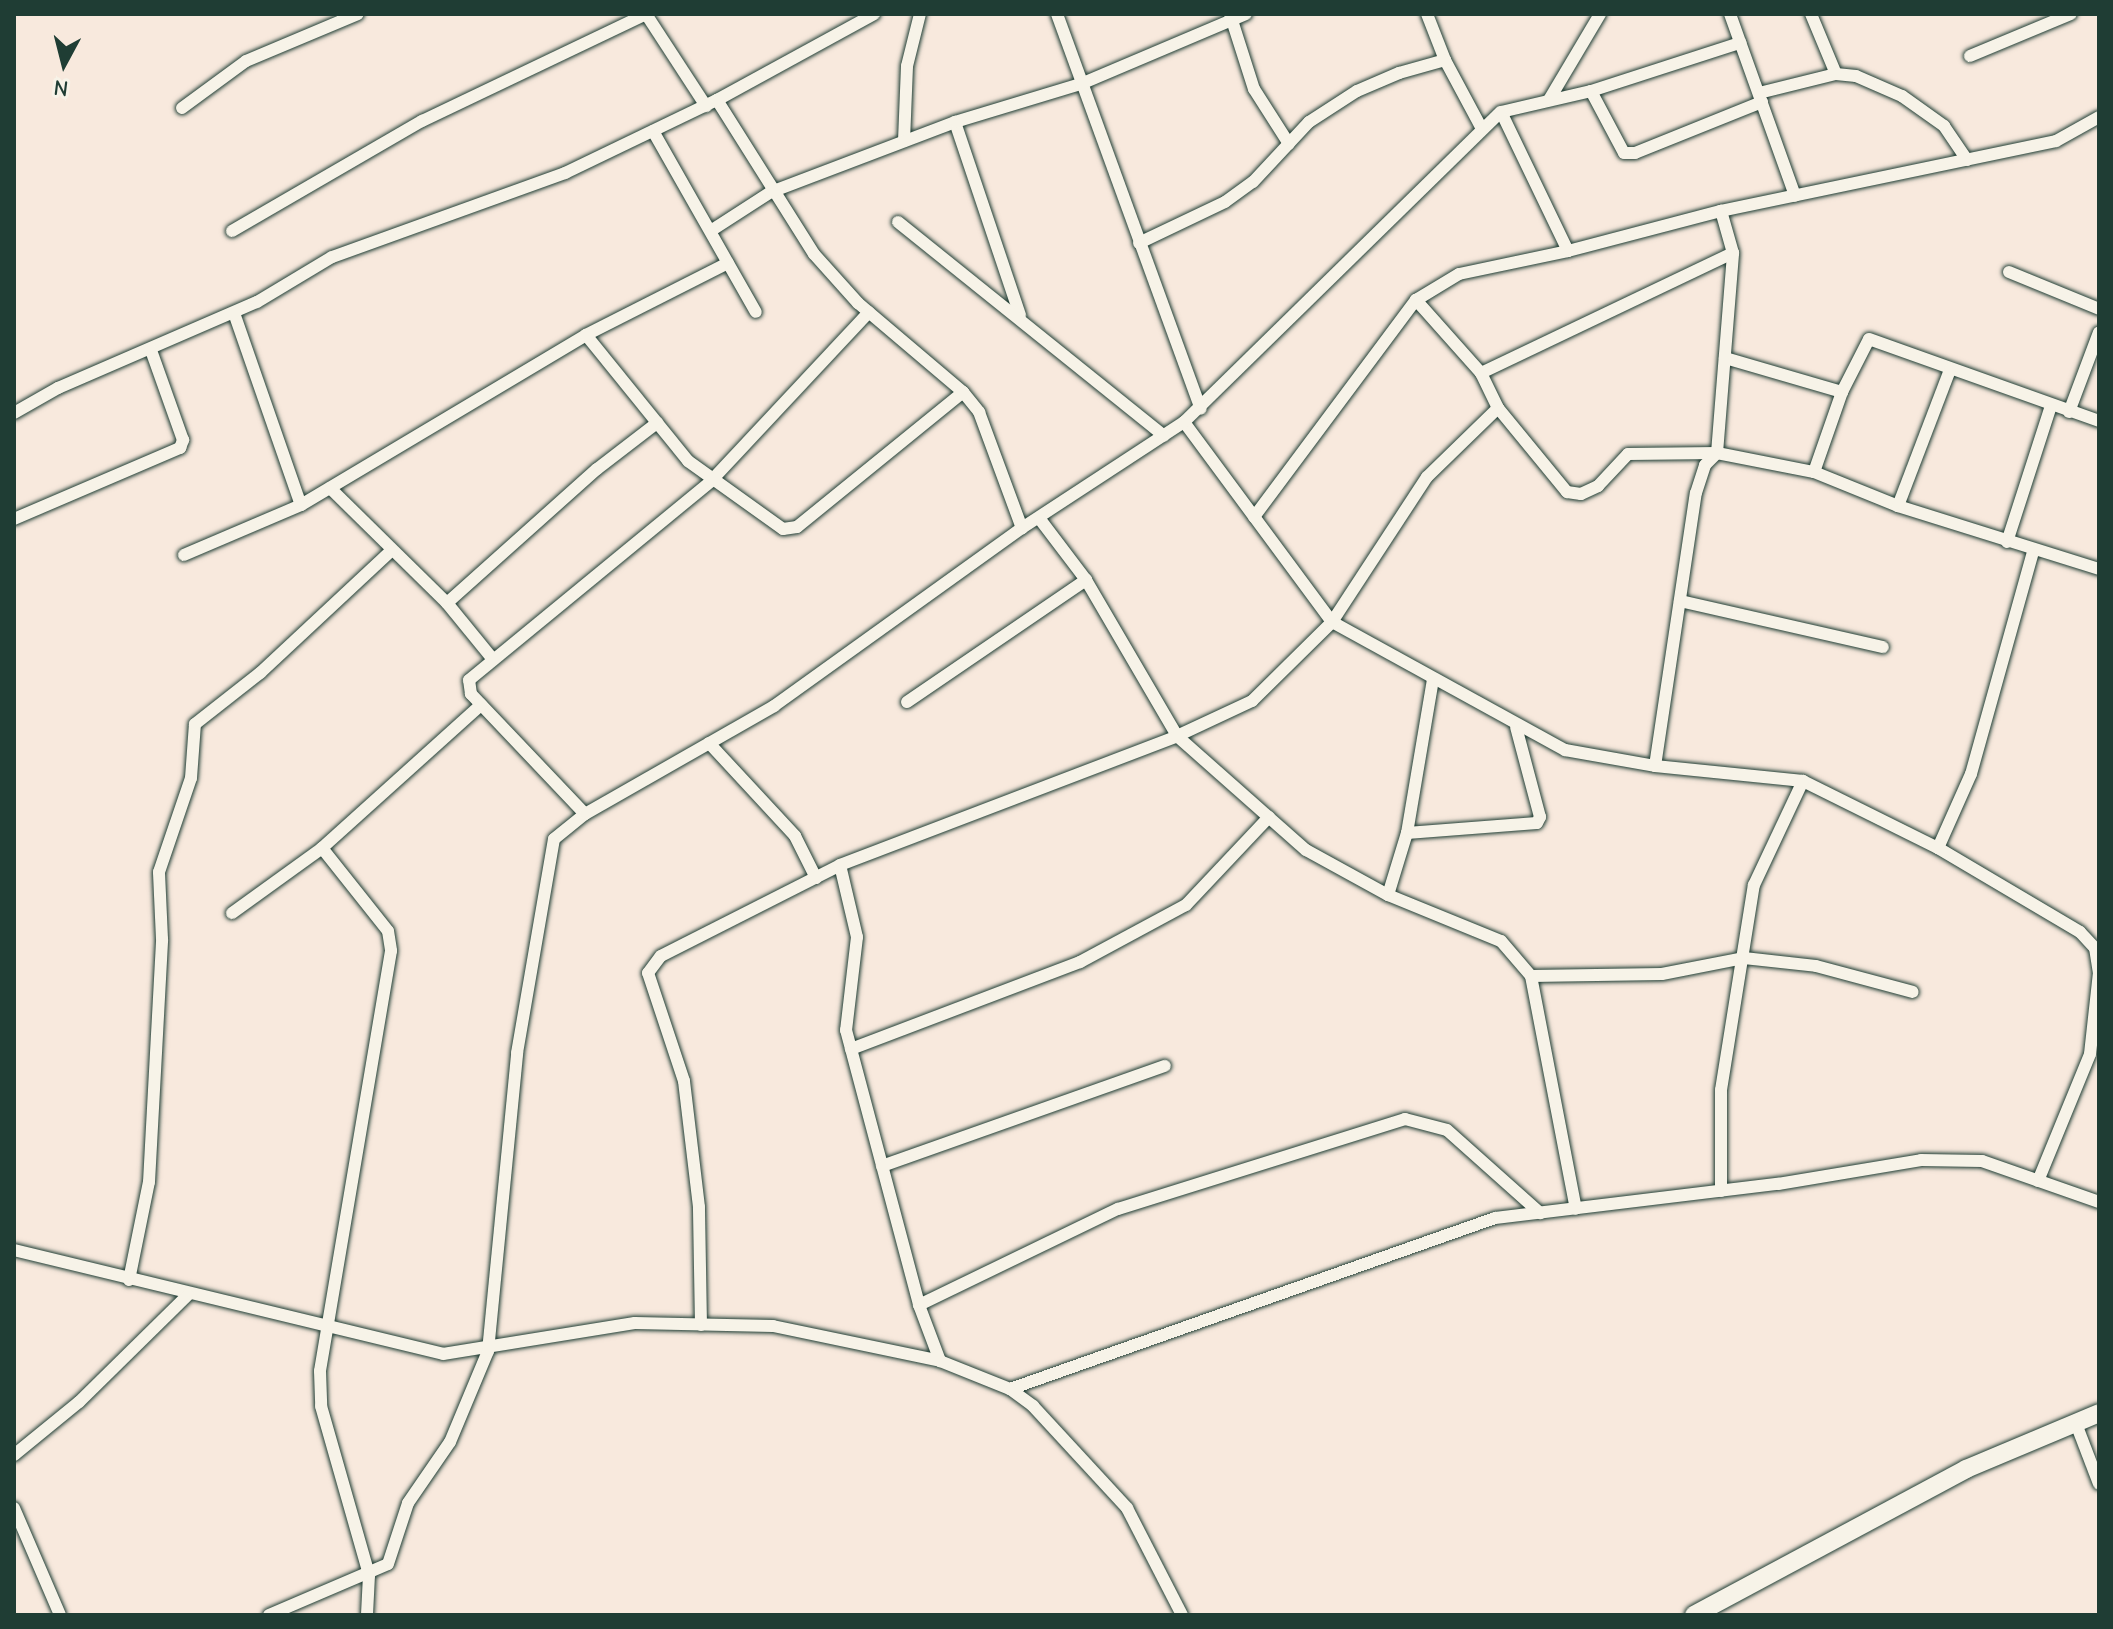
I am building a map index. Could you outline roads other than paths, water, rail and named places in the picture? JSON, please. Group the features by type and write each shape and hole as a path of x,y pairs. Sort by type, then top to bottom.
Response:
{"street":[{"path":"182,108 246,61 358,14"},
{"path":"232,231 422,121 646,14 814,254 869,312 963,392 979,412 1022,528"},
{"path":"14,413 58,388 234,313 332,257 565,173 711,103 874,14"},
{"path":"904,141 907,66 920,14"},
{"path":"1057,14 1201,409"},
{"path":"712,230 771,192 955,122 1081,84 1231,17 1246,14"},
{"path":"1427,14 1445,60 1482,129"},
{"path":"1549,100 1600,14"},
{"path":"1730,14 1795,196"},
{"path":"1811,14 1836,74"},
{"path":"1970,56 2071,14"},
{"path":"1231,17 1254,89 1289,144"},
{"path":"269,1615 369,1575 388,1564 408,1503 450,1442 488,1351 517,1053 545,876 554,839 585,814 774,706 1022,528 1201,409 1501,112 1591,91 1740,43"},
{"path":"1139,243 1225,202 1309,122 1357,91 1445,60"},
{"path":"1591,91 1624,153 1635,153 1761,98 1836,74 1856,76 1902,96 1944,126 1967,160"},
{"path":"1501,112 1568,251"},
{"path":"1254,517 1416,300 1459,274 1568,251 1721,211 2056,141 2099,117"},
{"path":"955,122 1020,315"},
{"path":"653,131 756,312"},
{"path":"1655,766 1696,493 1705,465 1717,453 1733,253 1721,211"},
{"path":"898,222 1020,315 1164,436"},
{"path":"1481,373 1733,253"},
{"path":"184,555 301,505 586,335 728,263"},
{"path":"2009,272 2099,309"},
{"path":"1416,300 1481,373 1498,408 1567,492 1581,494 1598,486 1628,454 1717,453 1814,472 1898,506 2033,552 2099,569"},
{"path":"585,814 471,694 469,680 491,657 714,476 869,312"},
{"path":"234,313 301,505"},
{"path":"2069,412 2099,332"},
{"path":"586,335 688,461 714,476 783,529 797,527 963,392"},
{"path":"1814,472 1842,392 1869,339 2099,421"},
{"path":"14,519 180,448 183,440 151,350"},
{"path":"1725,358 1842,392"},
{"path":"1898,506 1950,370"},
{"path":"2007,542 2051,406"},
{"path":"701,1325 699,1207 684,1081 648,973 661,956 840,865 1177,736 1252,701 1332,622 1427,477 1498,408"},
{"path":"1184,422 1332,622 1433,680 1516,727 1565,750 1655,766 1803,781 1938,848 2080,932 2095,948 2099,972 2090,1054 2038,1181"},
{"path":"447,603 597,469 657,423"},
{"path":"330,488 447,603 491,657"},
{"path":"1039,518 1086,580 1177,736 1306,850 1388,895 1501,941 1531,976 1576,1209"},
{"path":"129,1280 149,1182 161,954 159,872 191,778 195,724 260,673 391,551"},
{"path":"1938,848 1971,774 2033,552"},
{"path":"907,702 1086,580"},
{"path":"1680,601 1883,647"},
{"path":"1388,895 1407,833 1433,680"},
{"path":"232,913 322,848 481,705"},
{"path":"1407,833 1537,823 1540,817 1516,727"},
{"path":"709,743 795,836 816,878"},
{"path":"1721,1191 1721,1090 1754,885 1803,781"},
{"path":"851,1049 1080,962 1186,905 1269,817"},
{"path":"322,848 388,931 391,951 325,1328 321,1406 369,1575 367,1615"},
{"path":"840,865 857,937 846,1030 919,1305 940,1361"},
{"path":"1531,976 1662,974 1744,958 1816,966 1913,992"},
{"path":"882,1166 1165,1066"},
{"path":"919,1305 1118,1209 1405,1119 1447,1130 1540,1213"},
{"path":"1010,1389 1495,1218 1721,1191 1921,1160 1982,1161 2099,1202"},
{"path":"14,1250 188,1295 443,1354 488,1351 635,1323 773,1326 940,1361 1010,1389 1033,1406 1127,1508 1182,1615"},
{"path":"14,1455 79,1402 188,1295"},
{"path":"1694,1615 1966,1469 2099,1413"},
{"path":"2075,1421 2099,1484"},
{"path":"14,1508 60,1615"}]}
